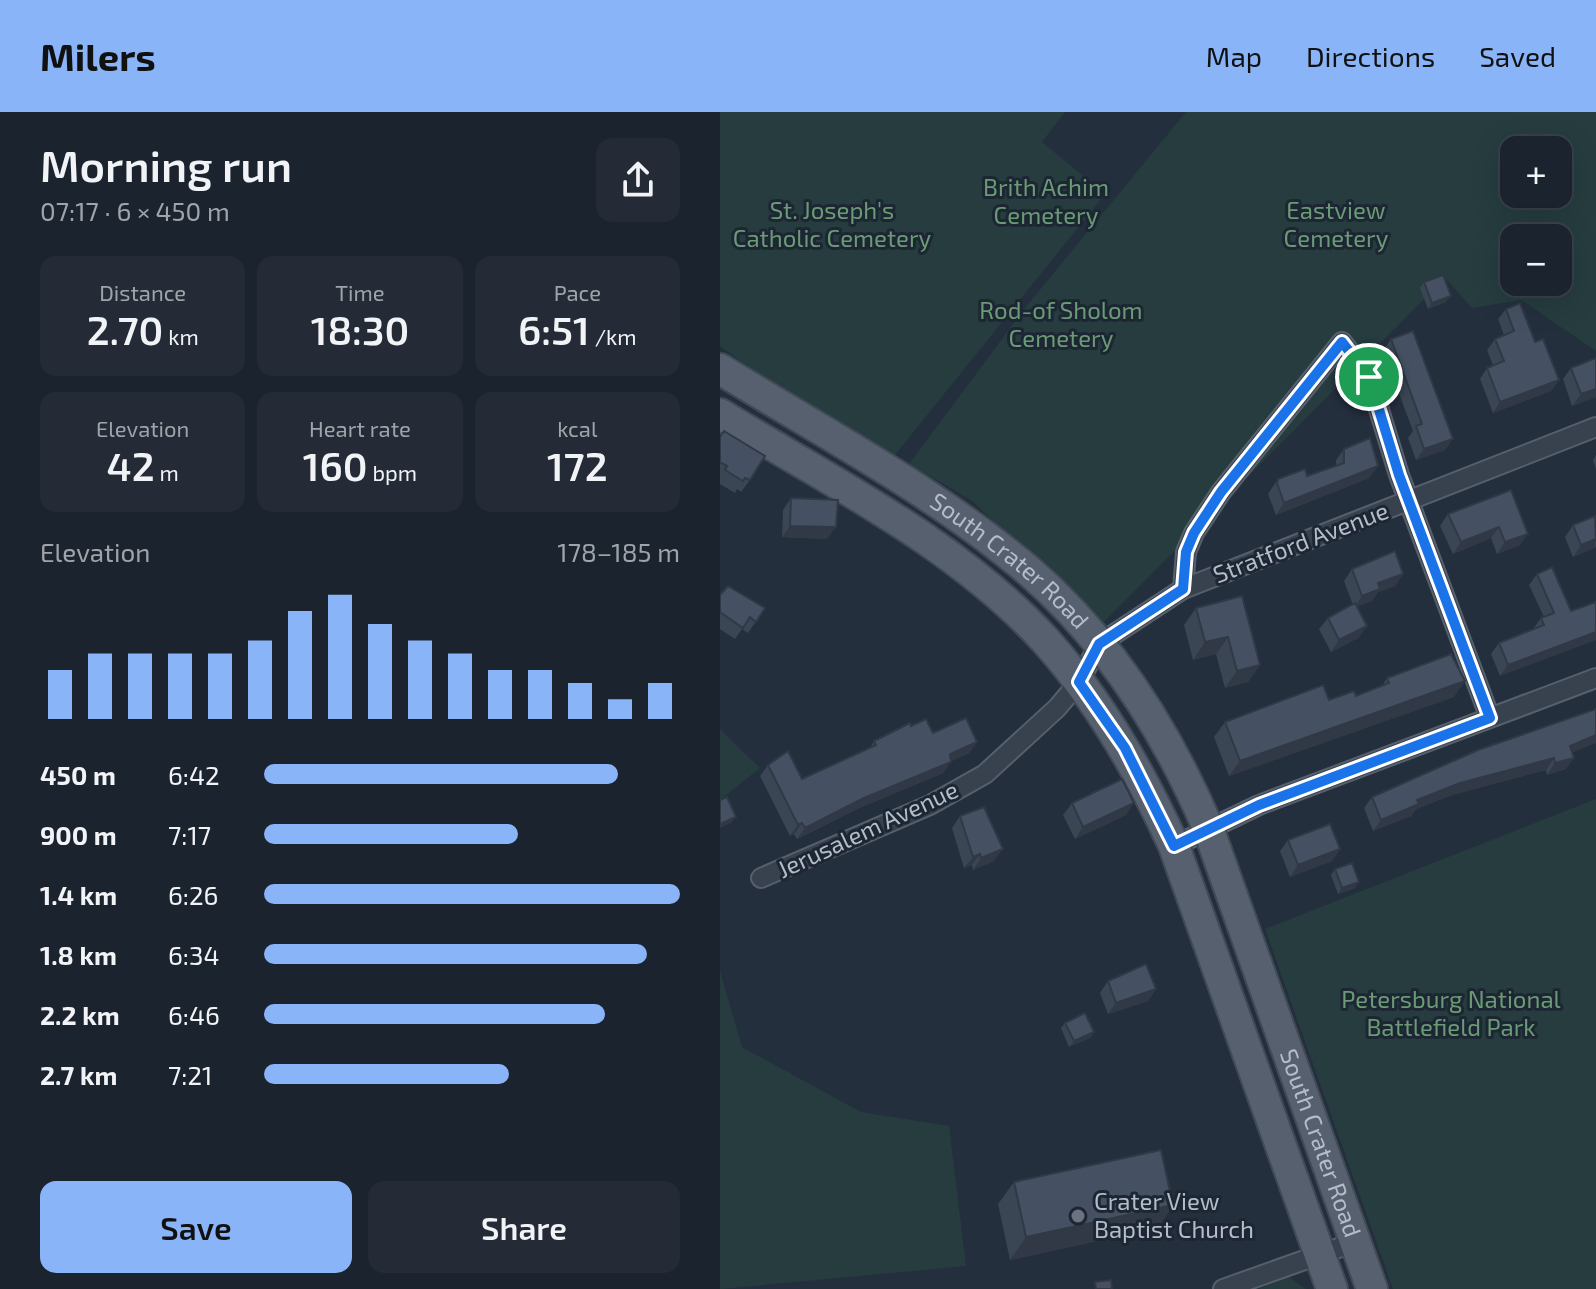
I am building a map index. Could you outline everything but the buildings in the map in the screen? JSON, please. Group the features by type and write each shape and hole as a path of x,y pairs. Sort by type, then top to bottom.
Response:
{"main road":[{"name":"South Crater Road","path":"720,369 983,533 1031,573 1099,644 1122,673 1185,774 1208,828 1358,1241 1372,1289"},
{"name":"South Crater Road","path":"720,414 966,569 1038,634 1079,682 1125,748 1174,846 1332,1289"}],"street":[{"path":"1183,589 1186,552 1194,533 1221,492 1342,342 1369,377 1409,502 1490,718"},
{"name":"Stratford Avenue","path":"1079,682 1099,644 1183,589 1596,427"},
{"path":"1174,846 1208,828 1596,678"},
{"name":"Jerusalem Avenue","path":"761,878 930,805 985,774 1023,743 1079,682"},
{"path":"1223,1289 1358,1241"}],"green space":[{"name":"St. Joseph's Catholic Cemetery","path":"720,112 1065,112 1042,142 1105,194 895,455 808,410 720,346"},
{"name":"Eastview Cemetery","path":"1186,112 1596,112 1596,351 1521,300 1472,308 1445,278 1102,624 971,500 909,464 1025,308"},
{"path":"720,729 760,768 720,800"},
{"name":"Petersburg National Battlefield Park","path":"1596,799 1596,1289 1393,1289 1265,929"},
{"path":"720,971 742,1047 861,1112 949,1126 966,1266 720,1289"},
{"path":"1289,1277 1306,1289 1259,1289"}],"place":[{"name":"Crater View Baptist Church","path":"1078,1216"}],"route":[{"path":"1342,342 1358,358 1369,377 1399,475 1490,718 1259,805 1174,846 1125,748 1079,682 1099,644 1183,589 1186,552 1194,533 1221,492 1342,342"}],"park label":[{"name":"Brith Achim Cemetery","path":"1046,202"},
{"name":"Rod-of Sholom Cemetery","path":"1061,325"}]}
